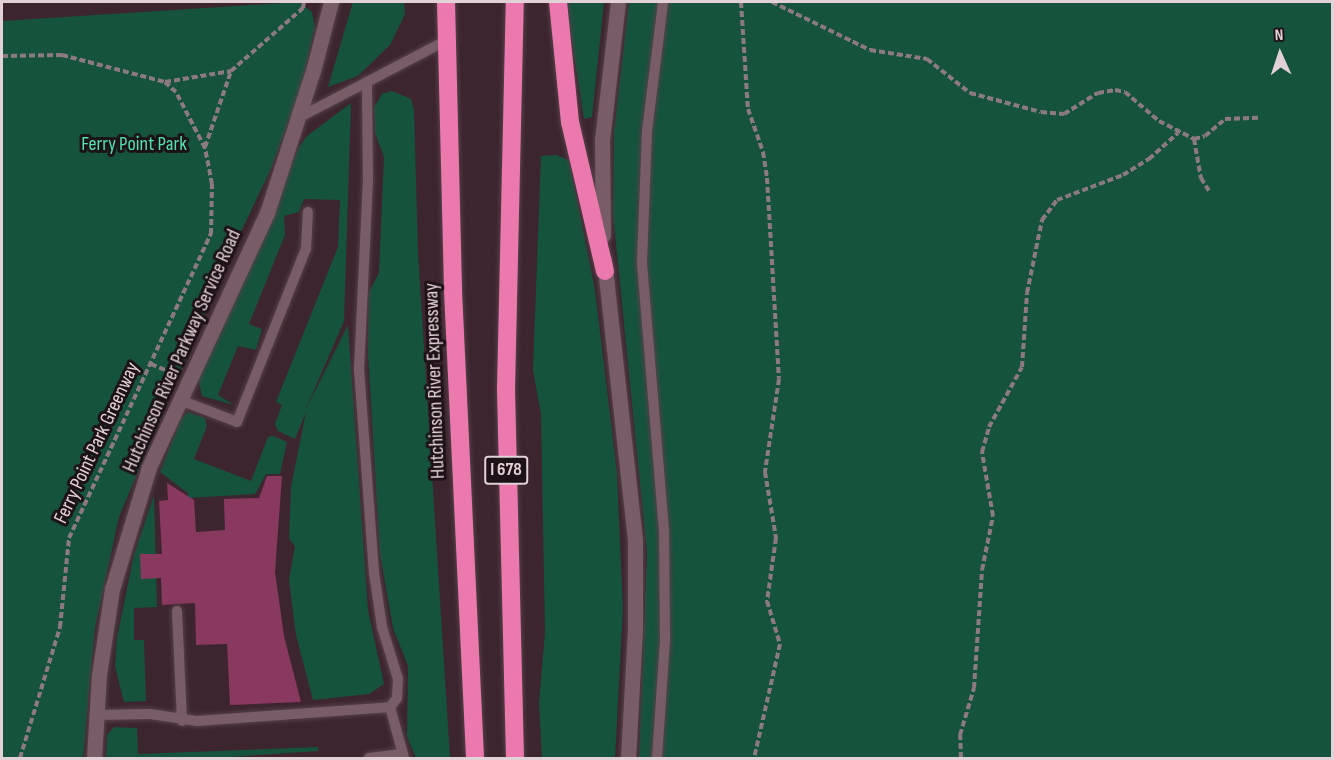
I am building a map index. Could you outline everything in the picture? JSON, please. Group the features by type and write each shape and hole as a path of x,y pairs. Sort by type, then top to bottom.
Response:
{"highway":[{"name":"Hutchinson River Expressway","path":"446,2 453,291 475,759"},
{"name":"I 678","path":"515,2 506,458 515,759"},
{"path":"558,2 570,122 605,271"}],"street":[{"name":"Hutchinson River Parkway Service Road","path":"94,759 95,715 112,589 149,467 267,213 298,118 331,2"},
{"path":"618,2 601,161 605,271 635,540 635,629 628,759"}],"lane":[{"path":"657,759 666,583 660,456 642,261 647,131 663,2"},
{"path":"298,118 447,40"},
{"path":"367,82 366,253 358,350 374,573 382,627 399,686 390,707 403,756 369,759"},
{"path":"180,400 237,422 306,249 308,212"},
{"path":"177,611 182,721"},
{"path":"95,715 150,714 182,721 390,707"}],"path":[{"path":"2,56 62,55 165,82 231,71 303,8 304,2"},
{"path":"741,2 748,109 763,152 767,178 779,379 765,472 776,538 766,601 780,644 754,759"},
{"path":"772,2 870,50 927,59 970,93 992,100 1064,114 1098,93 1115,90 1125,92 1178,133 1194,139 1205,136 1226,119 1258,118"},
{"name":"Ferry Point Park Greenway","path":"205,148 231,71"},
{"name":"Ferry Point Park Greenway","path":"20,759 60,627 69,538 211,234 212,184 205,148 176,92 165,82"},
{"path":"961,759 960,735 974,688 982,570 993,516 982,452 989,427 1022,367 1027,293 1042,220 1057,200 1123,175 1149,159 1178,133"},
{"path":"1194,139 1201,178 1209,191"},
{"path":"151,364 189,381"}],"green space":[{"name":"Ferry Point Park","path":"299,2 312,12 315,27 301,88 271,169 231,252 119,517 95,627 83,758 2,758 2,21"},
{"path":"353,2 404,2 405,14 390,45 358,76 328,87"},
{"path":"566,2 604,2 592,117 584,119"},
{"path":"629,2 1332,2 1332,758 639,758 647,553 613,214 614,131"},
{"path":"392,91 411,99 414,110 418,253 450,758 416,758 407,737 408,666 393,628 380,554 368,353 369,292 379,273 384,157 375,133 374,107 382,94"},
{"path":"351,103 344,321 305,411 348,325 368,610 384,684 369,694 313,700 296,635 289,579 295,546 289,539 291,487 306,412 295,439 278,431 275,424 282,405 276,402 338,247 340,200 304,199 299,212 284,216 285,235 249,324 262,329 256,350 238,346 218,395 234,405 202,396 198,378 299,147 307,136"},
{"path":"556,155 569,160 595,290 617,473 623,609 615,758 542,758 539,703 545,633 541,414 533,370 541,156"},
{"path":"188,412 205,418 207,426 194,459 251,481 268,437 273,436 287,442 280,474 266,474 255,494 188,498 188,493 160,472 181,419"},
{"path":"154,495 157,607 134,608 134,640 144,640 146,701 124,702 115,666 117,637 134,555"},
{"path":"114,727 137,728 138,754 318,747 318,751 215,758 106,758 107,735"}],"building":[{"path":"267,476 282,476 275,572 284,636 301,702 230,705 227,644 196,645 195,603 162,605 161,578 141,579 140,554 162,554 159,501 168,500 167,483 194,500 196,532 225,530 224,499 259,498"}]}
